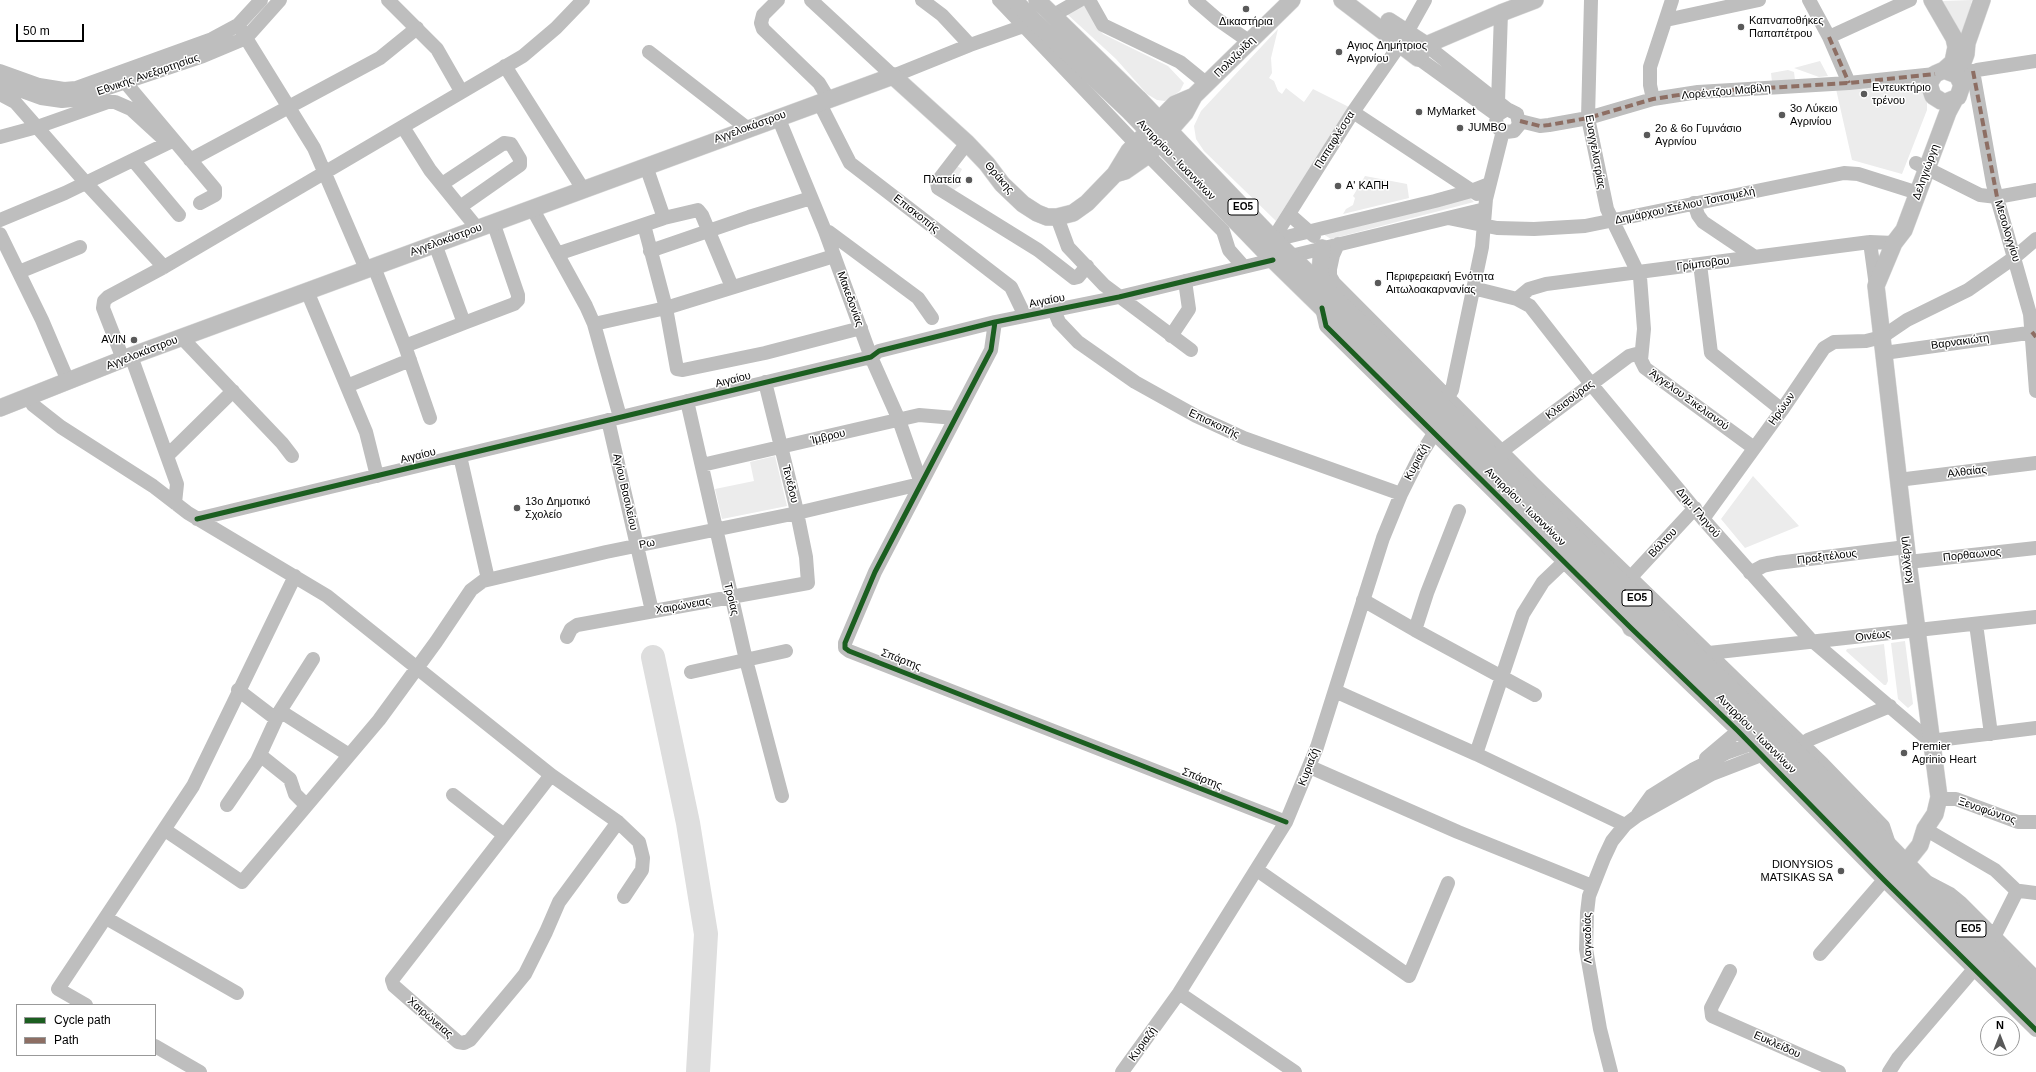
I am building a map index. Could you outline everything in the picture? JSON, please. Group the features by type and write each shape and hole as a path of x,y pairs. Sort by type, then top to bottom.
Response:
{"main road":[{"name":"Αντιρρίου - Ιωαννίνων","path":"1014,0 1029,24 1160,132 1328,291 1624,603 1893,864 2036,1015"},
{"name":"Αντιρρίου - Ιωαννίνων","path":"1037,0 1057,8 1160,132 1273,260 1322,308 1503,476 1589,551 1810,766 1893,864 1924,880 2036,996"},
{"name":"Πολυζωίδη","path":"1160,132 1180,101 1194,96 1292,0"},
{"path":"1342,0 1404,38 1422,51 1501,13 1535,0"},
{"path":"1359,0 1404,38"},
{"path":"1932,0 1959,64"},
{"path":"1955,99 1946,102 1936,98 1930,87 1932,77 1959,64 1982,0"},
{"name":"Δεληγιώργη","path":"1876,286 1894,243 1894,227 1948,112 1962,89 1959,64"},
{"name":"Αγγελοκάστρου","path":"0,408 127,358 307,291 823,100 893,76"},
{"name":"Θράκης","path":"893,76 967,143 987,164 1002,184 1023,204 1037,213 1047,217 1057,217 1073,213 1087,203 1114,174 1125,156 1142,150 1160,132"},
{"name":"Δεληγιώργη","path":"1922,166 1936,98"},
{"path":"1328,291 1322,283 1320,273 1330,246"},
{"name":"Καλλέργη","path":"1876,286 1916,631 1939,799 1936,814 1925,829 1911,839 1893,864"},
{"path":"1472,471 1503,476 1534,484"},
{"path":"1582,529 1589,551"},
{"path":"1624,603 1631,628"},
{"path":"1679,676 1702,680"}],"street":[{"name":"Εθνικής Ανεξαρτησίας","path":"0,83 41,98 62,101 72,100 238,25 261,0"},
{"name":"Εθνικής Ανεξαρτησίας","path":"0,71 39,85 64,89 76,88 121,78 203,56 246,38 280,0"},
{"path":"388,0 437,49 461,91"},
{"path":"175,503 177,484 127,358 103,308 104,301 110,295 164,267 527,53 548,36 583,0"},
{"name":"Επισκοπής","path":"778,0 763,15 761,23 763,29 819,83 823,100 850,163 1011,287 1025,316"},
{"path":"811,0 893,76 970,44 1029,24"},
{"path":"922,0 942,15 970,44"},
{"path":"999,0 1029,24 1142,150 1223,231 1229,250 1244,267"},
{"path":"1057,8 1080,0"},
{"path":"1089,0 1103,25 1180,62 1207,84"},
{"path":"1195,0 1217,19 1250,42"},
{"name":"Παπαφλέσσα","path":"1274,240 1353,112 1404,38 1425,0"},
{"name":"Ευαγγελιστρίας","path":"1591,0 1588,118 1604,201 1612,221 1638,272"},
{"path":"1653,99 1650,85 1650,67 1672,0"},
{"path":"1666,20 1759,0"},
{"path":"1809,0 1829,37 1849,83"},
{"path":"1829,37 1910,0"},
{"path":"1422,51 1501,108 1517,114 1520,121 1514,131 1502,131 1497,126 1501,108 1501,13"},
{"path":"238,25 314,148 405,346 430,418"},
{"path":"190,160 380,58 417,28"},
{"path":"650,52 747,128"},
{"name":"Λορέντζου Μαβίλη","path":"1520,121 1540,126 1588,118 1653,99 1698,92 1849,83 1959,64 2036,61"},
{"name":"Μεσολογγίου","path":"1959,64 2028,302 2035,333 2036,391"},
{"path":"505,66 583,189"},
{"path":"121,78 216,191 215,195 200,203"},
{"path":"0,94 15,102 86,183 164,267"},
{"path":"0,137 37,127 108,102 121,103 140,117 168,143 86,183 0,220"},
{"path":"1353,112 1471,191 1485,204"},
{"name":"Μακεδονίας","path":"778,117 825,231 871,357 899,420 920,484"},
{"path":"403,127 442,184 460,207 485,225 518,300 514,304 405,346"},
{"path":"1448,397 1452,390 1473,288 1484,227 1485,204 1502,131"},
{"path":"442,184 504,143 511,144 520,158 520,165 460,207"},
{"path":"967,143 937,182 938,188 1038,250 1074,278 1078,277 1087,266"},
{"path":"133,160 179,215"},
{"path":"646,166 664,218"},
{"path":"1922,166 1980,196 1997,197 2036,190"},
{"name":"Δημάρχου Στέλιου Τσιτσιμελή","path":"1448,218 1484,227 1540,229 1612,221 1844,173 1858,174 1912,191"},
{"path":"1274,240 1471,191 1489,184"},
{"path":"650,250 811,198"},
{"path":"1694,203 1698,215 1703,222 1755,257"},
{"name":"Δημάρχου Στέλιου Τσιτσιμελή","path":"1291,256 1448,218 1485,204"},
{"name":"Αγίου Βασιλείου","path":"532,208 579,292 594,324 614,418 637,546 652,611"},
{"path":"557,254 664,218 699,210 732,287"},
{"path":"1289,214 1310,232 1330,246 1333,255 1330,276 1334,283 1534,484 1709,653 1883,826 1893,864"},
{"path":"1057,217 1068,247 1104,285 1191,350"},
{"path":"644,225 666,308 676,367 681,370 765,352 861,328"},
{"path":"825,231 829,232 918,298 932,318"},
{"path":"0,234 19,272 68,381"},
{"path":"1883,345 1907,320 1968,290 2015,257 2036,239"},
{"path":"1870,242 1876,286"},
{"name":"Γρίμποβου","path":"1517,299 1530,289 1546,284 1870,242 1894,243"},
{"path":"435,244 464,323"},
{"path":"19,272 80,247"},
{"path":"594,324 666,308 834,256"},
{"name":"Αιγαίου","path":"197,519 871,357 879,351 995,322 1120,297 1273,260"},
{"path":"1700,264 1711,353 1782,410"},
{"path":"1638,272 1640,278 1644,329 1644,342 1640,353"},
{"path":"1171,336 1189,309 1185,281"},
{"name":"Δημ. Γληνού","path":"1473,288 1517,299 1530,306 1591,384 1699,514 1814,643 1930,741"},
{"path":"307,291 366,432 377,476"},
{"path":"1322,308 1326,326 1435,432 1472,471 1679,676 1738,731 1753,750 1893,864 1975,968 2036,1030"},
{"name":"Επισκοπής","path":"1054,310 1061,325 1078,342 1135,382 1196,416 1244,438 1401,494"},
{"name":"Σπάρτης","path":"995,322 991,350 875,572 845,644 846,650 1286,822"},
{"name":"Βαρνακιώτη","path":"1883,345 2035,333"},
{"path":"182,338 292,456"},
{"name":"Ηρώων","path":"1699,514 1754,448 1782,410 1822,349 1834,342 1866,341 1883,345"},
{"name":"Κλεισούρας","path":"1502,451 1629,356 1640,353"},
{"name":"Άγγελου Σικελιανού","path":"1640,353 1641,360 1645,368 1754,448"},
{"path":"347,386 410,360"},
{"name":"Τενέδου","path":"765,382 797,513 809,581 805,585"},
{"path":"167,456 233,391"},
{"path":"28,397 33,405 61,427 197,519 295,576 339,605 551,775 618,822 639,842 643,858 642,870 624,897"},
{"name":"Τροίας","path":"687,401 731,598 782,796"},
{"name":"Ίμβρου","path":"702,465 899,420 927,415 955,418"},
{"name":"Κυριαζή","path":"1122,1072 1180,993 1286,822 1310,767 1383,538 1401,494 1420,456 1435,432"},
{"path":"460,456 488,579"},
{"name":"Αλθαίας","path":"1898,480 2036,463"},
{"name":"Ρω","path":"165,830 242,882 378,720 417,669 471,590 478,583 488,579 797,513 920,484"},
{"path":"1415,630 1427,593 1459,511"},
{"name":"Βάλτου","path":"1630,577 1699,514"},
{"name":"Πορθαωνος","path":"1907,555 2036,548"},
{"name":"Πραξιτέλους","path":"1750,573 1763,566 1778,563 1907,555"},
{"path":"1476,754 1518,626 1528,603 1543,582 1564,561"},
{"path":"84,1004 58,988 193,786 238,690 295,576"},
{"name":"Χαιρώνειας","path":"567,636 571,628 577,625 805,585"},
{"path":"1363,600 1535,696"},
{"name":"Οινέως","path":"1709,653 1814,643 2036,617"},
{"path":"1976,624 1991,734"},
{"path":"691,672 786,651"},
{"path":"227,805 249,775 260,755 278,715 313,659"},
{"path":"238,690 278,715 349,755"},
{"path":"1335,691 1476,754 1625,825"},
{"path":"1808,740 1890,706"},
{"path":"1930,741 2036,728"},
{"name":"Λαγκαδιάς","path":"1694,769 1738,731"},
{"name":"Λαγκαδιάς","path":"1637,816 1650,796 1694,769 1726,753 1753,750"},
{"name":"Λαγκαδιάς","path":"1611,1072 1600,1029 1586,949 1587,912 1592,886 1612,841 1625,825 1637,816 1753,750"},
{"path":"260,755 290,779 295,794 306,805"},
{"path":"1310,767 1451,829 1592,886"},
{"name":"Χαιρώνειας","path":"551,775 392,980 394,986 461,1043 470,1040 525,974 559,902 618,822"},
{"path":"453,795 504,835"},
{"name":"Ξενοφώντος","path":"1939,799 1956,799 2018,822 2036,822"},
{"path":"1925,829 1996,870 2017,891 2036,893"},
{"path":"1820,954 1893,864"},
{"path":"1257,870 1409,976 1448,883"},
{"path":"1924,880 1950,894 2036,978"},
{"path":"1994,937 2017,891"},
{"path":"106,918 237,993"},
{"path":"1890,1072 1898,1058 1975,968"},
{"name":"Ευκλείδου","path":"1730,971 1711,1008 1711,1013 1715,1018 1839,1072"},
{"path":"1180,993 1296,1072"},
{"path":"156,1047 200,1072"}],"shaded area":[{"path":"1972,0 1963,37 1942,1"},
{"path":"1084,5 1103,34 1168,66 1184,83 1180,91 1165,101 1157,100 1147,94 1116,59 1067,14"},
{"path":"1278,29 1271,58 1272,73 1269,78 1274,81 1278,91 1282,94 1286,88 1304,102 1313,89 1349,107 1276,221 1204,151 1196,139 1194,126 1201,111"},
{"path":"1820,61 1828,76 1819,77 1794,68"},
{"path":"1788,70 1794,72 1795,80 1772,82 1771,73"},
{"path":"1920,80 1927,101 1927,110 1902,174 1852,160 1836,89"},
{"path":"957,166 962,169 958,177 961,185 950,193 941,186"},
{"path":"1365,176 1407,184 1409,198 1343,214 1346,209 1353,205 1355,198 1353,196"},
{"path":"1468,196 1474,202 1331,239 1323,234"},
{"path":"775,456 787,506 722,519 715,489 754,481 750,462"},
{"path":"1753,476 1799,526 1745,548 1721,519"},
{"path":"1905,641 1913,704 1908,708 1898,699 1891,643"},
{"path":"1884,644 1888,681 1886,685 1884,685 1846,651 1847,649"}],"taxiway":[{"path":"653,657 688,823 706,934 698,1072"}],"marked path":[{"path":"1829,37 1849,83"},
{"path":"1973,71 1997,197"},
{"path":"1520,121 1540,126 1549,125 1588,118 1653,99 1698,92 1849,83 1935,74"},
{"path":"2032,332 2036,337"}],"cycle path":[{"path":"197,519 871,357 879,351 995,322 1119,297 1273,260"},
{"path":"1322,308 1326,326 1631,628 1738,731 1884,880 2036,1030"},
{"path":"995,322 991,350 875,572 845,643 845,648 849,651 1286,822"}],"place":[{"name":"Δικαστήρια","path":"1246,9"},
{"name":"Καπναποθήκες Παπαπέτρου","path":"1741,27"},
{"name":"Αγιος Δημήτριος Αγρινίου","path":"1339,52"},
{"name":"Εντευκτήριο τρένου","path":"1864,94"},
{"name":"MyMarket","path":"1419,112"},
{"name":"3ο Λύκειο Αγρινίου","path":"1782,115"},
{"name":"JUMBO","path":"1460,128"},
{"name":"2ο & 6ο Γυμνάσιο Αγρινίου","path":"1647,135"},
{"name":"Πλατεία","path":"969,180"},
{"name":"Α' ΚΑΠΗ","path":"1338,186"},
{"name":"Περιφερειακή Ενότητα Αιτωλοακαρνανίας","path":"1378,283"},
{"name":"AVIN","path":"134,340"},
{"name":"13ο Δημοτικό Σχολείο","path":"517,508"},
{"name":"Premier Agrinio Heart","path":"1904,753"},
{"name":"DIONYSIOS MATSIKAS SA","path":"1841,871"}]}
